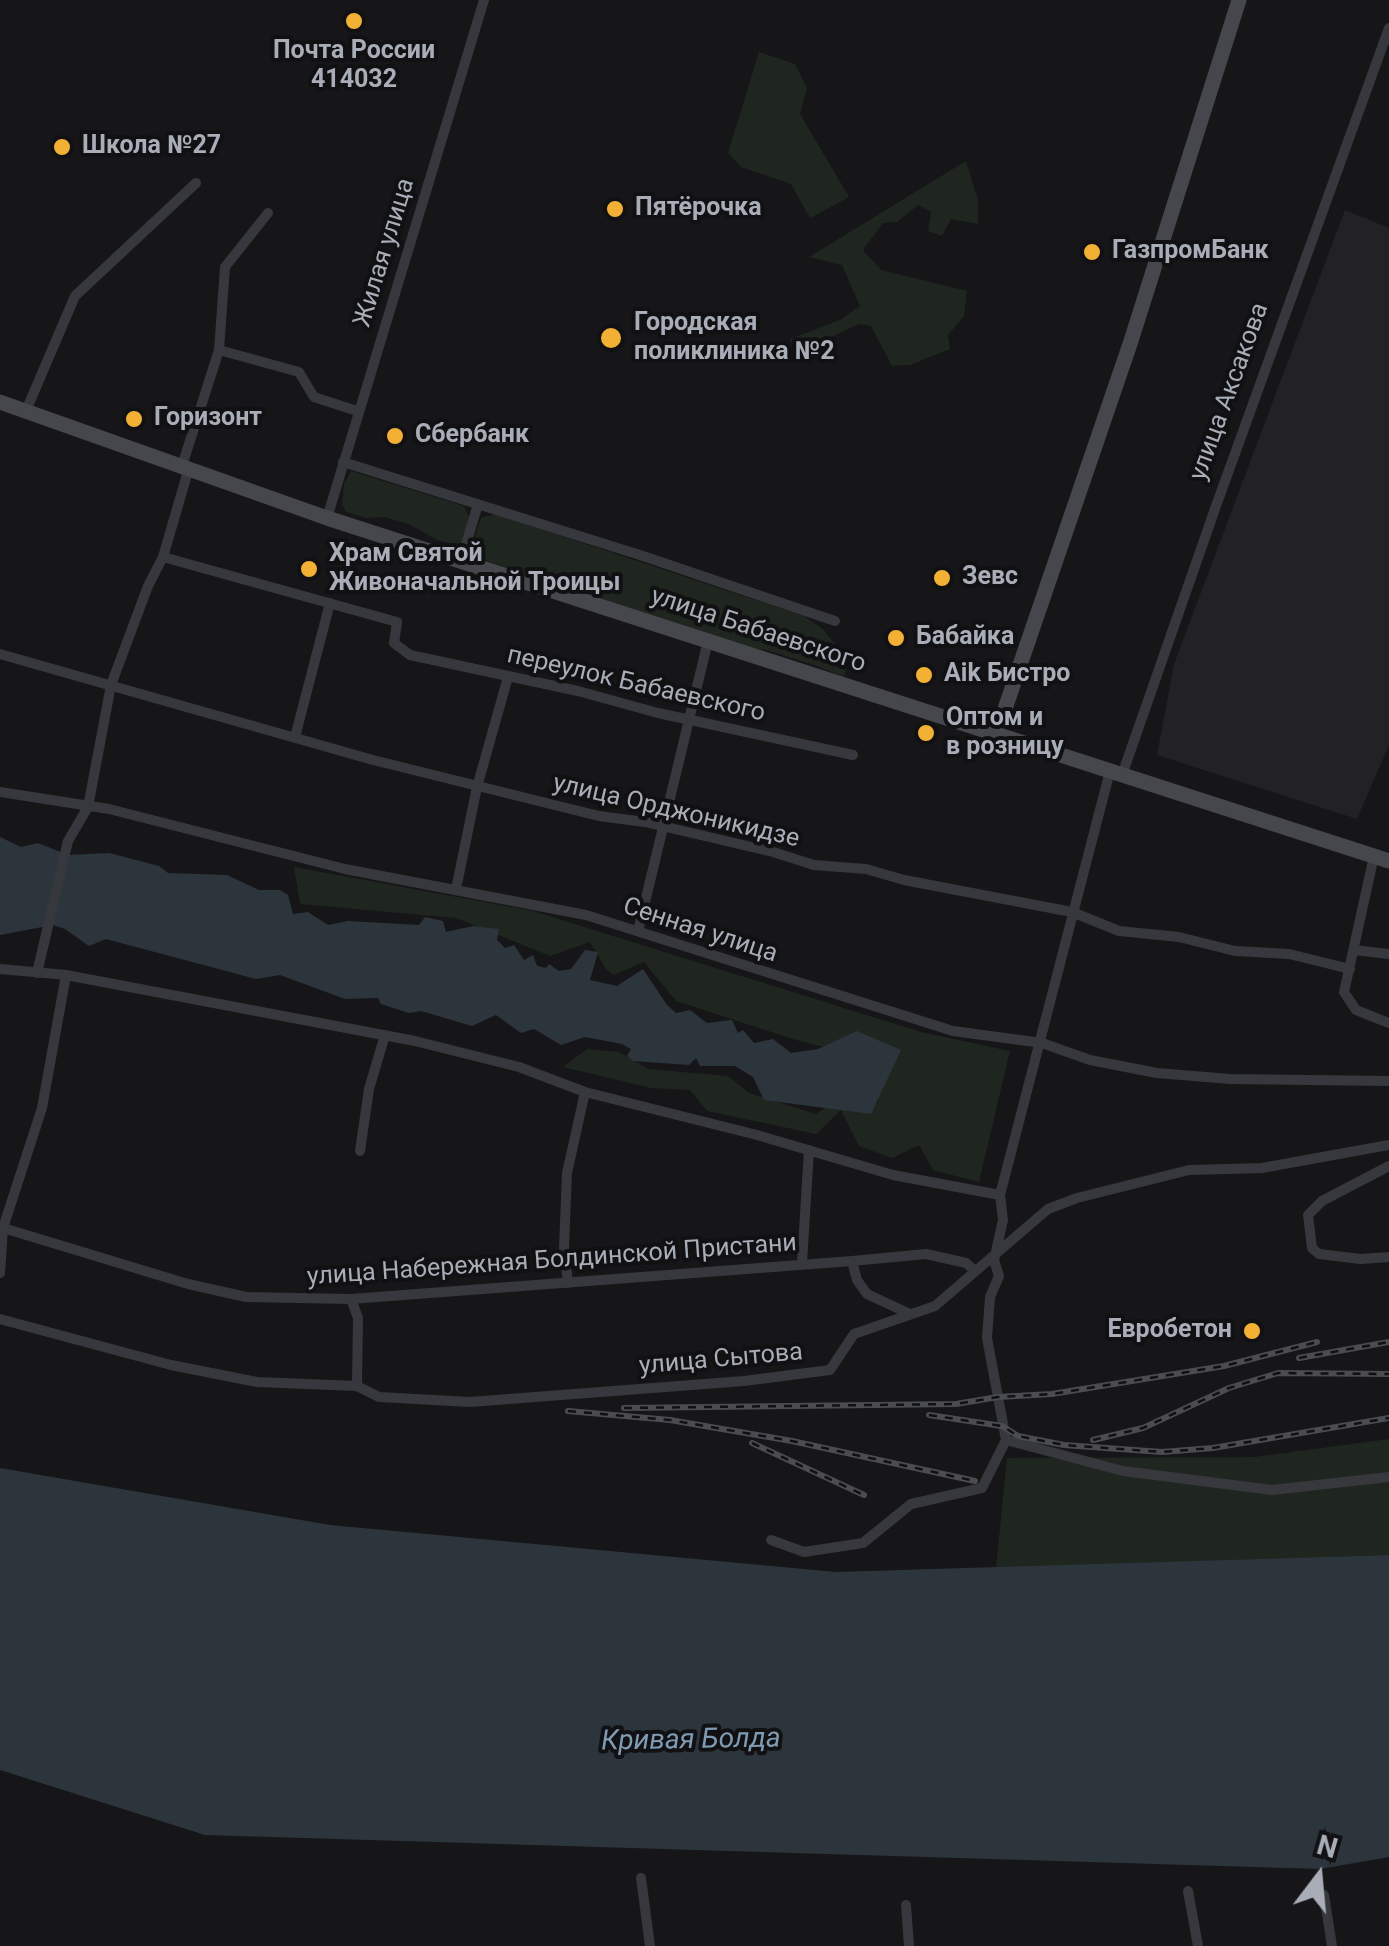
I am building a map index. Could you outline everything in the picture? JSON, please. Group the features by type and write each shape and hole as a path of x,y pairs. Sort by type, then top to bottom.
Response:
{"main road":[{"path":"996,735 1130,344 1239,0"},
{"name":"улица Бабаевского","path":"0,402 327,518 1382,859"}],"street":[{"name":"Жилая улица","path":"327,518 484,0"},
{"name":"улица Аксакова","path":"1006,1440 988,1338 990,1297 999,1276 994,1254 1003,1220 1000,1195 1042,1043 1072,912 1116,773 1389,28"},
{"path":"25,414 76,296 196,183"},
{"path":"37,973 68,840 88,807 111,685 163,557 219,350 225,267 268,213"},
{"path":"219,350 299,372 314,397 357,411"},
{"path":"343,462 835,621"},
{"path":"462,561 478,504"},
{"path":"163,557 330,603 295,737"},
{"name":"переулок Бабаевского","path":"330,603 397,622 394,644 410,655 853,755"},
{"path":"638,931 708,641"},
{"name":"улица Орджоникидзе","path":"0,654 295,737 600,816 664,827 814,865 866,869 904,880 1072,912 1119,931 1179,937 1234,951 1288,954 1350,969"},
{"path":"456,888 477,786 508,677"},
{"name":"Сенная улица","path":"0,792 158,820 345,870 586,915 952,1031 1042,1043 1090,1060 1157,1072 1302,1082 1389,1081"},
{"path":"1382,859 1344,992 1356,1010 1389,1024"},
{"path":"1354,950 1389,954"},
{"path":"0,969 66,975 385,1035 519,1067 585,1092 893,1175 1000,1195"},
{"path":"0,1273 1,1227 42,1108 66,975"},
{"path":"360,1152 369,1090 385,1035"},
{"path":"568,1282 564,1248 568,1173 585,1092"},
{"name":"улица Сытова","path":"0,1319 171,1365 257,1382 356,1386 379,1397 470,1402 830,1370 854,1334 935,1306 1048,1209 1189,1170 1262,1168 1389,1145"},
{"path":"802,1263 809,1150"},
{"path":"1389,1166 1322,1201 1308,1215 1312,1248 1319,1254 1361,1259 1389,1257"},
{"name":"улица Набережная Болдинской Пристани","path":"1,1227 188,1284 246,1297 351,1299 926,1254 966,1264 974,1270"},
{"path":"852,1262 856,1280 867,1294 910,1314"},
{"path":"351,1299 358,1318 356,1386"},
{"path":"770,1540 804,1552 863,1543 911,1504 982,1488 1006,1440 1122,1471 1272,1490 1389,1477"},
{"path":"640,1878 650,1946"},
{"path":"1188,1890 1198,1946"},
{"path":"1324,1895 1332,1946"},
{"path":"906,1905 909,1946"}],"shaded area":[{"path":"759,52 795,64 807,88 800,114 849,197 810,218 791,184 741,167 728,153"},
{"path":"966,161 978,200 978,224 951,219 942,236 928,231 931,212 918,205 897,222 883,223 863,250 881,270 967,291 964,316 948,335 950,349 910,365 892,366 871,326 859,324 796,353 790,339 840,320 860,306 842,265 809,257"},
{"path":"1345,210 1389,228 1389,745 1357,819 1157,755 1174,664"},
{"path":"351,471 464,506 469,517 461,546 384,517 366,518 346,512 342,504 344,484"},
{"path":"495,514 804,616 824,630 840,651 847,667 844,677 475,557 471,548 481,518"},
{"path":"294,867 533,911 921,1032 1010,1051 979,1182 933,1170 919,1145 892,1158 859,1146 841,1110 816,1134 707,1111 690,1090 651,1088 563,1067 587,1049 619,1052 648,1069 728,1076 749,1093 816,1114 842,1097 879,1103 860,1056 676,1001 644,962 613,975 590,942 550,956 456,918 300,904"},
{"path":"1389,1439 1389,1555 996,1568 1007,1458 1254,1457"}],"water":[{"path":"0,837 21,847 38,843 68,855 109,853 159,866 168,873 227,875 259,890 280,890 288,895 293,914 308,912 328,925 348,921 419,925 425,917 443,921 446,932 473,926 499,929 497,940 505,948 514,945 524,960 533,955 537,966 546,968 549,964 559,971 571,969 585,950 598,952 590,980 617,986 643,969 676,1013 690,1010 707,1023 732,1020 738,1033 743,1030 754,1043 773,1039 791,1053 818,1049 857,1031 901,1050 871,1114 764,1100 753,1077 735,1066 700,1066 696,1058 689,1065 633,1061 627,1056 631,1049 622,1044 585,1037 561,1045 534,1029 521,1033 496,1015 472,1026 421,1011 409,1013 381,1004 378,998 345,999 280,975 256,979 106,939 89,946 53,925 0,935"},
{"name":"Кривая Болда","path":"0,1468 330,1525 836,1572 1389,1555 1389,1857 1320,1869 205,1835 0,1770"}],"railway":[{"path":"624,1408 956,1404 1052,1394 1224,1366 1317,1342"},
{"path":"1299,1358 1389,1342"},
{"path":"1093,1440 1143,1428 1229,1388 1278,1373 1389,1374"},
{"path":"568,1411 670,1420 792,1441 975,1481"},
{"path":"929,1415 1002,1426 1018,1436 1064,1445 1162,1452 1213,1448 1389,1418"},
{"path":"752,1443 864,1495"}],"place":[{"name":"Почта России 414032","path":"354,21"},
{"name":"Школа №27","path":"62,147"},
{"name":"Пятёрочка","path":"615,209"},
{"name":"ГазпромБанк","path":"1092,252"},
{"name":"Городская поликлиника №2","path":"611,338"},
{"name":"Горизонт","path":"134,419"},
{"name":"Сбербанк","path":"395,436"},
{"name":"Храм Святой Живоначальной Троицы","path":"309,569"},
{"name":"Зевс","path":"942,578"},
{"name":"Бабайка","path":"896,638"},
{"name":"Aik Бистро","path":"924,675"},
{"name":"Оптом и в розницу","path":"926,733"},
{"name":"Евробетон","path":"1252,1331"}]}
